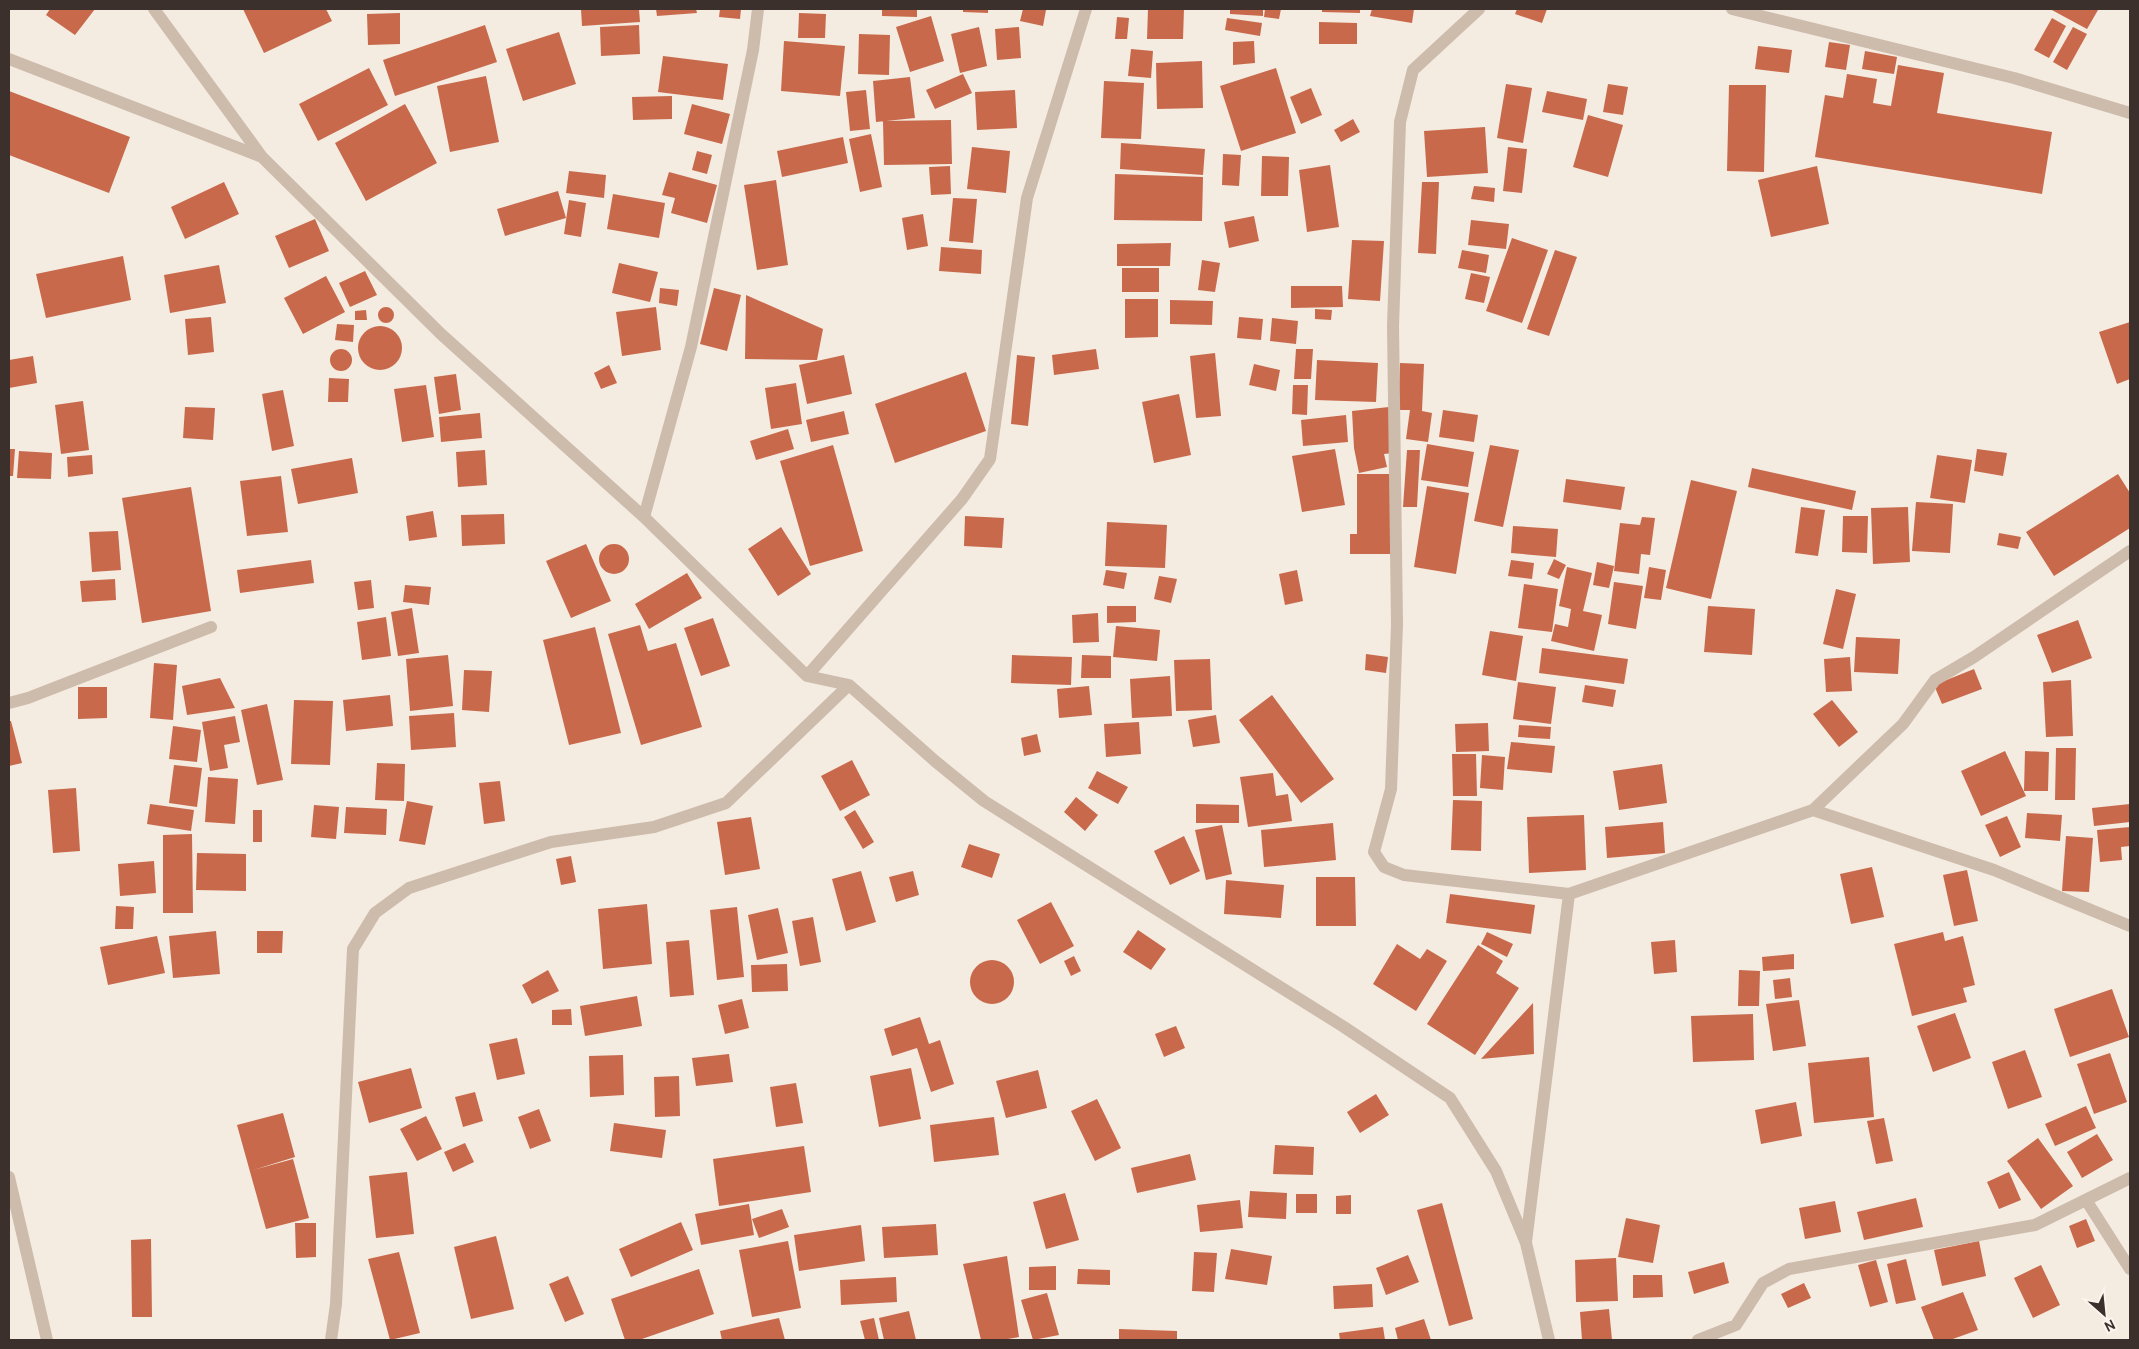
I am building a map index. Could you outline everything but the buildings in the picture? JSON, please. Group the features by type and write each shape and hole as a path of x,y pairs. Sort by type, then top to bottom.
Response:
{"street":[{"path":"154,9 262,157 441,334 644,517 807,676 849,685 934,761 984,801 1344,1027 1450,1098 1496,1171 1526,1243 1549,1340"},
{"path":"644,517 691,347 753,50 758,9"},
{"path":"807,676 962,500 990,459 1027,198 1086,9"},
{"path":"1479,9 1413,70 1400,122 1393,326 1397,624 1392,770 1391,789 1374,852 1384,866 1404,875 1569,894 1813,810 1903,724 1935,680 1974,657 2130,551"},
{"path":"1732,9 2014,78 2130,113"},
{"path":"9,59 262,157"},
{"path":"9,703 28,698 211,627"},
{"path":"331,1340 336,1304 353,949 375,913 409,888 550,842 654,827 726,803 849,685"},
{"path":"1813,810 1994,870 2130,926"},
{"path":"1526,1243 1569,894"},
{"path":"9,1177 47,1340"},
{"path":"1698,1340 1736,1325 1763,1282 1789,1269 2036,1225 2130,1178"},
{"path":"2086,1200 2130,1269"}]}
